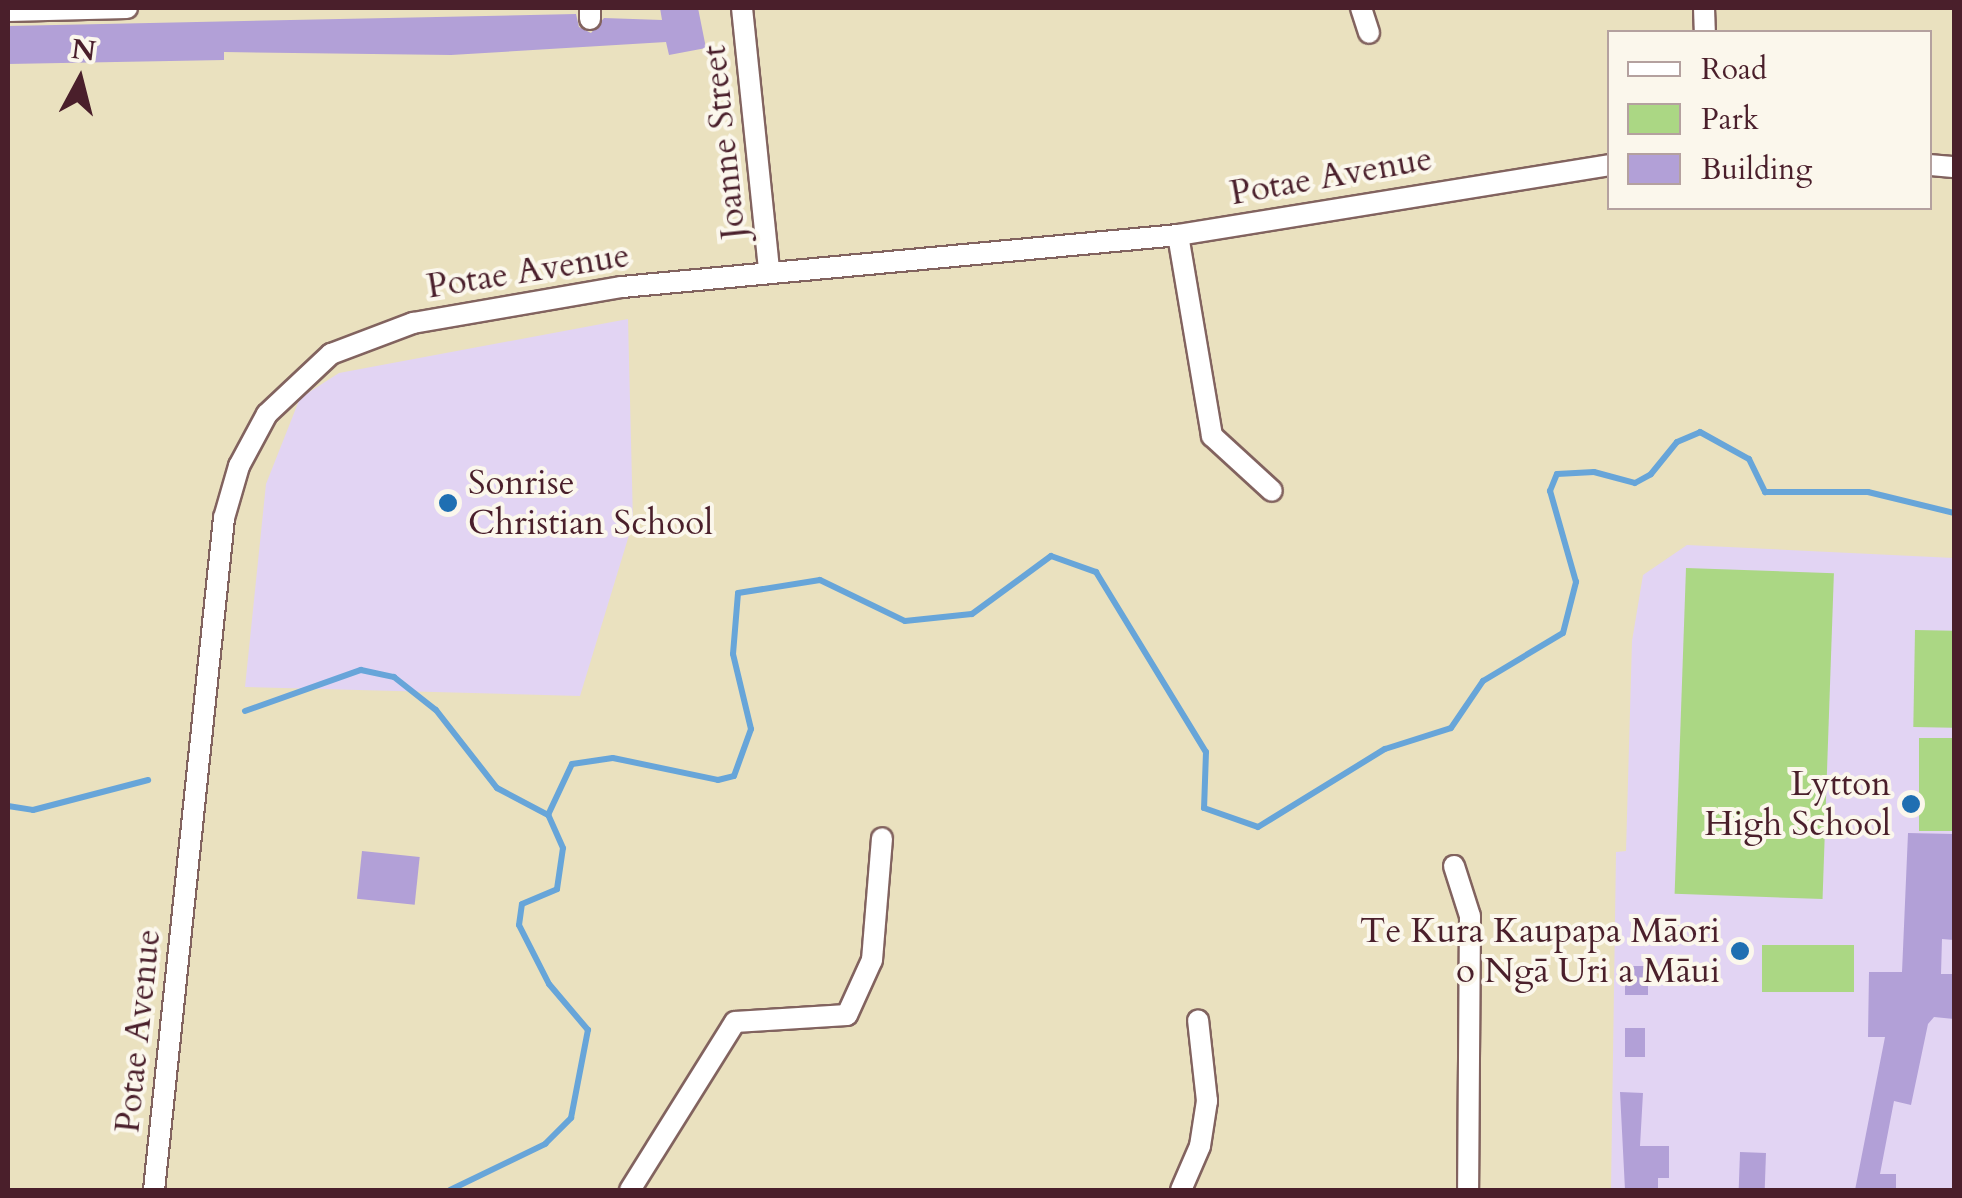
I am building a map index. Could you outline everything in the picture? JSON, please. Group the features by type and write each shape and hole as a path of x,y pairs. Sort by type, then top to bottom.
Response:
{"street":[{"path":"8,10 126,8"},
{"name":"Joanne Street","path":"742,8 769,270"},
{"path":"1361,8 1370,33"},
{"name":"Potae Avenue","path":"154,1190 224,518 239,466 267,414 332,354 412,323 622,286 769,270 979,258 1178,235 1607,165"},
{"path":"1178,235 1212,436 1272,490"},
{"path":"630,1190 735,1022 847,1015 872,960 882,838"},
{"path":"1454,866 1470,916 1468,1190"},
{"path":"1181,1190 1200,1146 1207,1101 1198,1020"}],"shaded area":[{"name":"Sonrise Christian School","path":"628,319 633,522 580,696 245,687 266,484 300,398 339,373"},
{"name":"Te Kura Kaupapa Māori o Ngā Uri a Māui","path":"1687,545 1954,558 1954,1190 1611,1190 1616,852 1626,851 1632,641 1643,575"}],"green space":[{"path":"1686,568 1834,573 1823,899 1675,894"},
{"path":"1915,630 1954,631 1952,728 1913,727"},
{"path":"1919,738 1954,738 1954,831 1919,831"},
{"path":"1762,945 1854,945 1854,992 1762,992"}],"building":[{"path":"660,8 698,8 706,48 669,55 666,42 451,55 224,52 224,60 8,64 8,26 576,14 579,27 591,33 604,18 662,20"},
{"path":"1908,833 1954,834 1954,940 1942,939 1941,974 1954,974 1954,1019 1934,1017 1928,1024 1911,1105 1894,1101 1880,1174 1896,1174 1896,1190 1855,1190 1885,1037 1868,1037 1869,972 1902,972"},
{"path":"362,851 420,857 415,905 357,899"},
{"path":"1625,966 1648,966 1648,995 1625,995"},
{"path":"1625,1028 1645,1028 1645,1057 1625,1057"},
{"path":"1620,1092 1643,1093 1640,1146 1669,1146 1669,1178 1658,1178 1658,1190 1625,1190"},
{"path":"1740,1152 1766,1153 1765,1190 1739,1190"}],"waterway":[{"path":"450,1190 545,1144 571,1118 588,1030 549,984 519,925 522,904 557,889 563,848 548,815 572,764 613,758 718,780 734,776 751,729 733,654 738,593 820,580 905,621 972,614 1051,556 1096,572 1206,752 1204,808 1258,827 1385,749 1451,728 1483,681 1563,633 1576,582 1550,491 1557,474 1594,472 1635,483 1651,474 1677,442 1700,432 1749,459 1765,492 1868,492 1954,513"},
{"path":"245,711 361,670 394,677 436,710 497,788 548,815"},
{"path":"8,806 33,810 148,780"}],"place":[{"name":"Sonrise Christian School","path":"448,503"},
{"name":"Lytton High School","path":"1911,804"},
{"name":"Te Kura Kaupapa Māori o Ngā Uri a Māui","path":"1740,951"}]}
